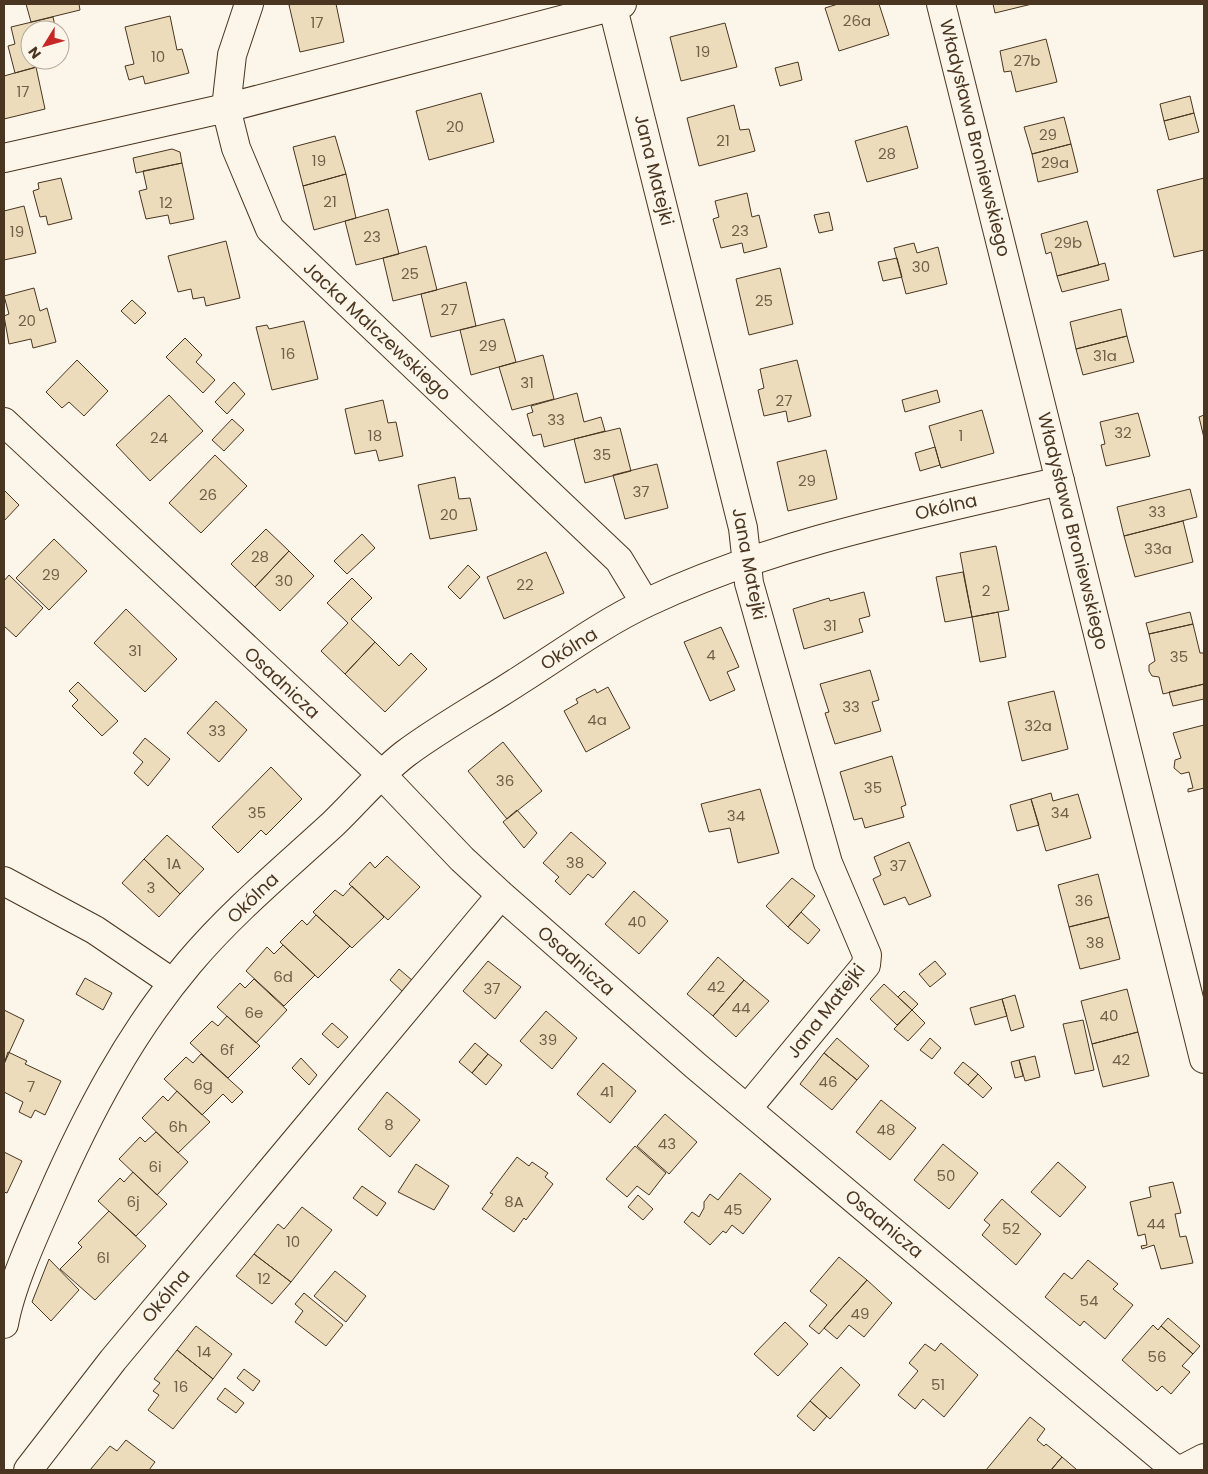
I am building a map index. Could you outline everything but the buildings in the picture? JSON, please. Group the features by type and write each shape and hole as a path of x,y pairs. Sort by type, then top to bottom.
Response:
{"street":[{"name":"Jacka Malczewskiego","path":"249,4 232,54 226,108 236,148 270,229 619,560 645,603"},
{"name":"Władysława Broniewskiego","path":"941,4 1204,1059"},
{"path":"4,158 226,108 616,5"},
{"name":"Jana Matejki","path":"616,5 743,528 749,583 828,863 867,955 866,965 747,1109"},
{"name":"Osadnicza","path":"4,422 382,775 462,859 501,895 747,1109 1176,1470"},
{"name":"Okólna","path":"4,1324 37,1227 88,1116 140,1027 172,983 239,910 404,755 589,636 645,603 747,562 910,516 1060,481"},
{"path":"4,881 95,930 172,983"},
{"name":"Okólna","path":"28,1470 113,1360 501,895"},
{"path":"1181,1470 1204,1458"}]}
